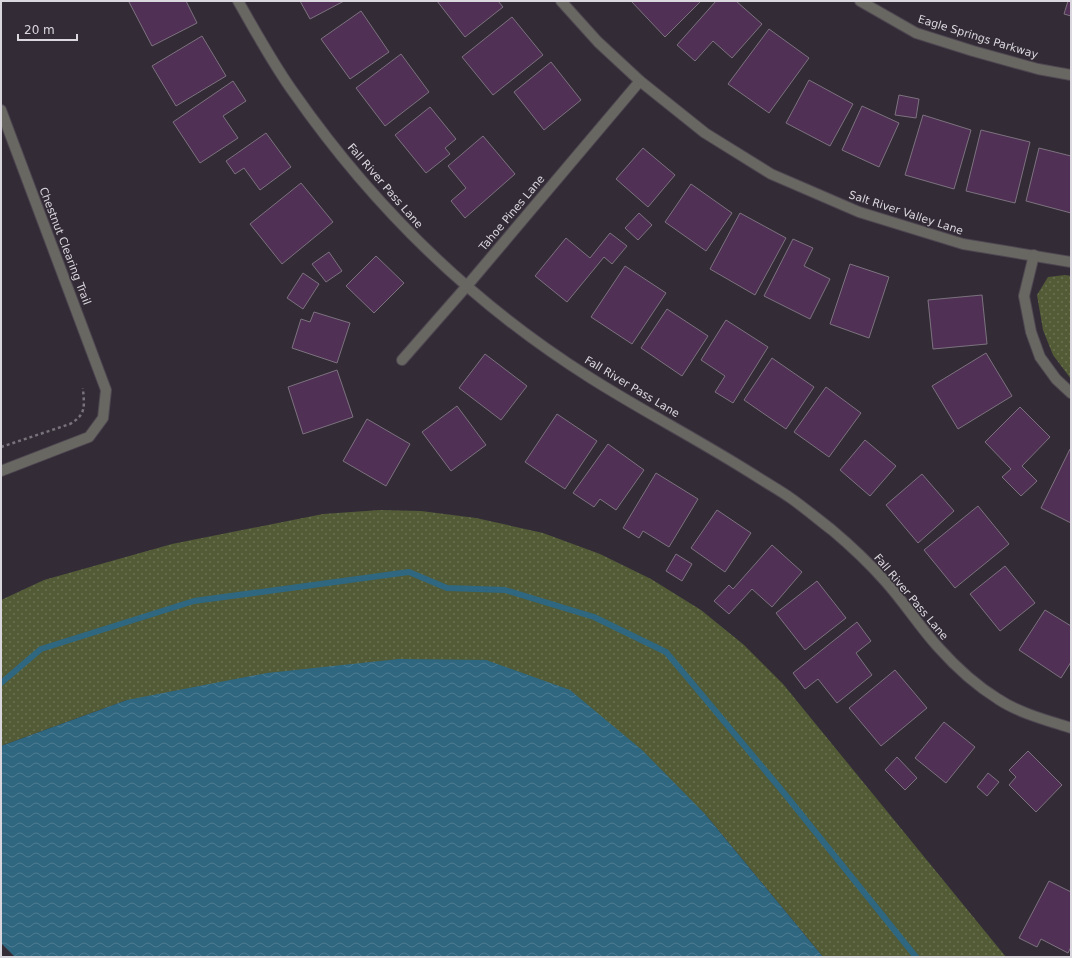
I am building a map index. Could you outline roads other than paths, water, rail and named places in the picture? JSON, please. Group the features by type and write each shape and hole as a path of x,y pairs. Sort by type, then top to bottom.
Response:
{"street":[{"name":"Fall River Pass Lane","path":"238,1 293,91 329,139 384,206 466,287 588,377 734,462 792,499 850,545 886,582 939,649 998,700 1028,714 1071,728"},
{"name":"Salt River Valley Lane","path":"561,1 598,42 640,82 705,132 772,174 859,212 963,244 1071,262"},
{"name":"Eagle Springs Parkway","path":"860,1 916,33 1038,69 1071,75"},
{"name":"Tahoe Pines Lane","path":"402,360 640,82"},
{"name":"Chestnut Clearing Trail","path":"1,110 106,390 103,418 89,437 1,471"},
{"path":"1034,255 1024,296 1031,332 1040,357 1056,379 1071,393"}],"water":[{"path":"399,659 486,660 570,690 642,750 705,814 823,957 15,957 1,943 1,746 127,700 267,673"}],"waterway":[{"path":"1,683 41,649 194,601 409,572 447,588 505,590 594,617 666,652 784,793 916,957"}]}
